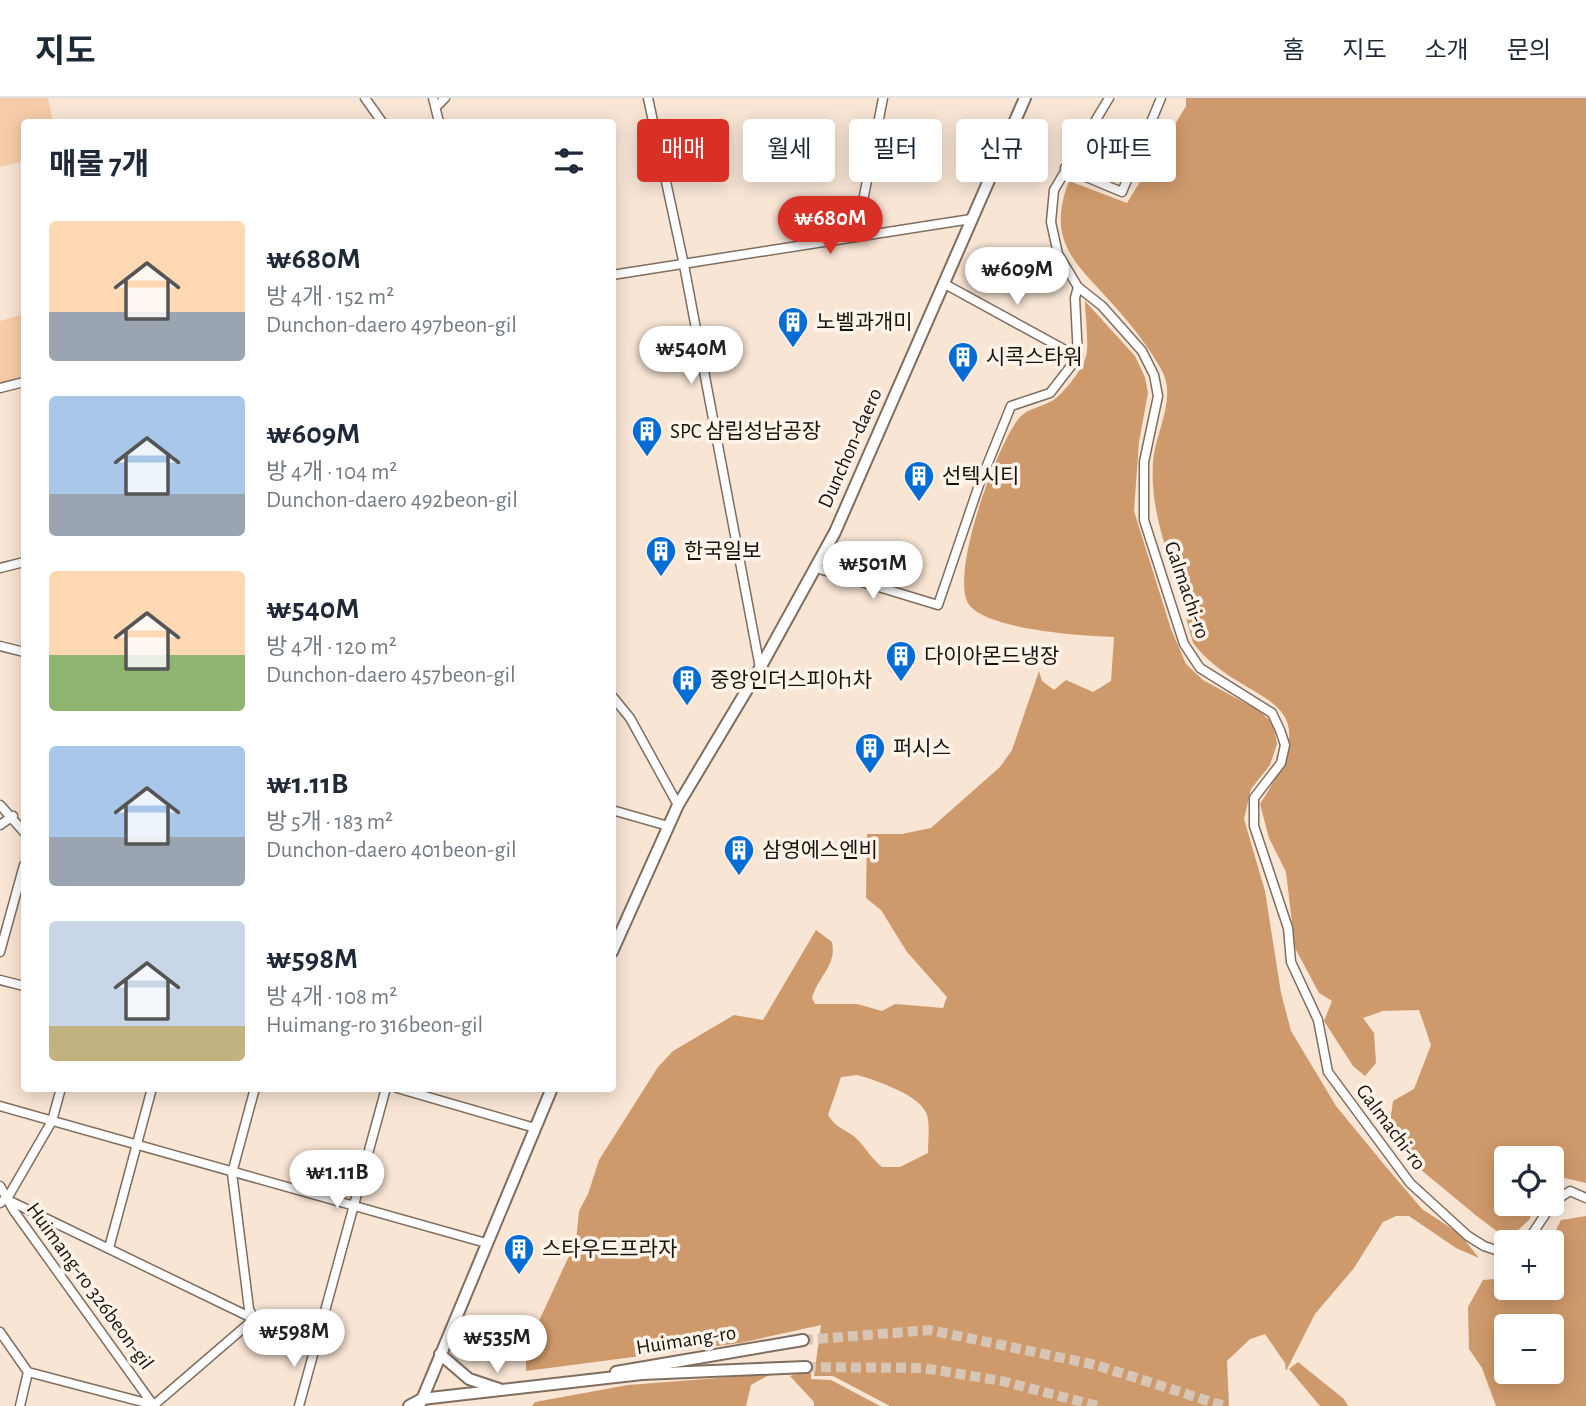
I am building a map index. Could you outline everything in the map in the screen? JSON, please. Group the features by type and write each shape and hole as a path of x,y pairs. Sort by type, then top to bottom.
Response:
{"main road":[{"name":"Dunchon-daero","path":"616,943 678,804 760,668 835,532 1025,98"},
{"path":"421,1403 550,1092"},
{"name":"Huimang-ro","path":"576,1383 636,1367 803,1340"},
{"path":"440,1353 469,1379 502,1390"},
{"name":"Huimang-ro","path":"409,1406 502,1390 642,1374 806,1367"}],"street":[{"path":"365,98 380,119"},
{"path":"433,98 438,119"},
{"path":"436,107 445,98"},
{"path":"648,98 684,265 760,668"},
{"path":"856,237 883,98"},
{"name":"Galmachi-ro","path":"1096,119 1110,98"},
{"path":"1152,119 1161,98"},
{"name":"Galmachi-ro","path":"1062,174 1054,190 1051,222 1058,254 1078,286 1118,322 1142,351 1154,375 1158,396 1144,462 1144,520 1184,644 1200,668 1272,713 1285,745 1281,763 1254,798 1254,826 1288,928 1291,962 1306,989 1318,1020 1328,1072 1410,1183 1468,1236 1494,1250"},
{"path":"1098,182 1122,192 1126,182"},
{"path":"616,274 971,219"},
{"path":"943,283 1078,357"},
{"path":"816,568 938,605 979,485 1011,406 1050,393 1078,357 1075,298 1078,286"},
{"path":"0,388 21,383"},
{"path":"0,568 21,563"},
{"path":"0,646 21,651"},
{"path":"616,702 630,718 678,804"},
{"path":"0,805 21,828"},
{"path":"616,811 668,826"},
{"path":"0,825 13,817"},
{"path":"0,952 21,890"},
{"path":"0,979 21,985"},
{"path":"60,1092 52,1121 6,1200 254,1319 317,1339"},
{"path":"109,1248 151,1092"},
{"path":"254,1092 232,1173 249,1309 254,1319"},
{"path":"299,1406 385,1092"},
{"path":"411,1092 535,1128"},
{"path":"0,1106 353,1208 486,1243"},
{"name":"Huimang-ro 326beon-gil","path":"0,1186 6,1200 154,1406"},
{"path":"1564,1195 1570,1191 1586,1198"},
{"name":"Huimang-ro 326beon-gil","path":"154,1406 254,1319"},
{"path":"0,1332 28,1372 20,1406"},
{"name":"Huimang-ro 326beon-gil","path":"28,1372 154,1406"}],"shaded area":[{"path":"0,98 48,98 52,119 21,119 21,162 0,167"},
{"path":"1186,98 1586,98 1586,1183 1564,1178 1564,1146 1494,1146 1494,1216 1531,1216 1518,1230 1495,1230 1478,1217 1409,1160 1389,1131 1393,1101 1414,1089 1431,1045 1419,1010 1383,1011 1363,1018 1374,1033 1376,1063 1365,1076 1353,1066 1324,1021 1332,1001 1319,993 1295,948 1286,872 1269,838 1260,804 1281,766 1289,739 1286,720 1275,705 1214,665 1193,643 1160,528 1154,496 1153,462 1166,403 1166,380 1146,346 1079,266 1063,238 1062,203 1069,182 1127,203 1140,182 1176,182 1176,122 1186,106"},
{"path":"1085,301 1135,356 1145,377 1148,393 1139,442 1134,511 1171,629 1186,664 1203,680 1258,710 1273,723 1277,744 1270,765 1251,789 1244,819 1265,891 1281,993 1291,1031 1336,1106 1387,1168 1422,1209 1460,1234 1479,1258 1456,1248 1409,1216 1396,1216 1383,1222 1354,1268 1315,1314 1286,1371 1285,1363 1265,1334 1250,1339 1227,1361 1229,1406 890,1406 833,1376 814,1376 821,1325 740,1343 526,1371 526,1349 576,1241 579,1211 588,1194 599,1160 658,1067 673,1051 734,1015 763,1020 816,930 832,942 833,950 832,958 812,998 815,1004 857,1004 882,1011 895,1004 943,1008 947,997 907,952 881,910 866,898 867,834 902,834 931,828 1000,767 1012,750 1039,671 1042,681 1054,690 1066,680 1093,692 1111,681 1114,637 1038,630 997,621 970,606 965,591 965,569 978,511 1010,431 1020,417 1056,398 1080,370 1085,359","holes":["857,1075 897,1089 923,1108 927,1115 928,1153 900,1167 882,1167 855,1137 832,1120 828,1115 841,1077"]},
{"path":"21,315 21,383 0,388 0,321"},
{"path":"1586,1216 1586,1406 1496,1406 1482,1368 1469,1349 1468,1307 1483,1280 1494,1279 1494,1300 1564,1300 1564,1230 1556,1230 1561,1220"},
{"path":"1298,1362 1344,1399 1348,1406 1320,1406 1289,1369"},
{"path":"811,1370 811,1379 831,1380 880,1406 814,1406 814,1402 790,1376"},
{"path":"771,1374 751,1385 746,1406 532,1406 535,1402 628,1385"}],"tunnel":[{"path":"803,1340 930,1330 1096,1365 1224,1406"},
{"path":"806,1367 923,1368 1002,1381 1097,1406"}],"place":[{"name":"노벨과개미","path":"793,349"},
{"name":"시콕스타워","path":"963,384"},
{"name":"SPC 삼립성남공장","path":"647,458"},
{"name":"선텍시티","path":"919,503"},
{"name":"한국일보","path":"661,578"},
{"name":"다이아몬드냉장","path":"901,683"},
{"name":"중앙인더스피아1차","path":"687,707"},
{"name":"퍼시스","path":"870,775"},
{"name":"삼영에스엔비","path":"739,877"},
{"name":"스타우드프라자","path":"519,1276"}]}
